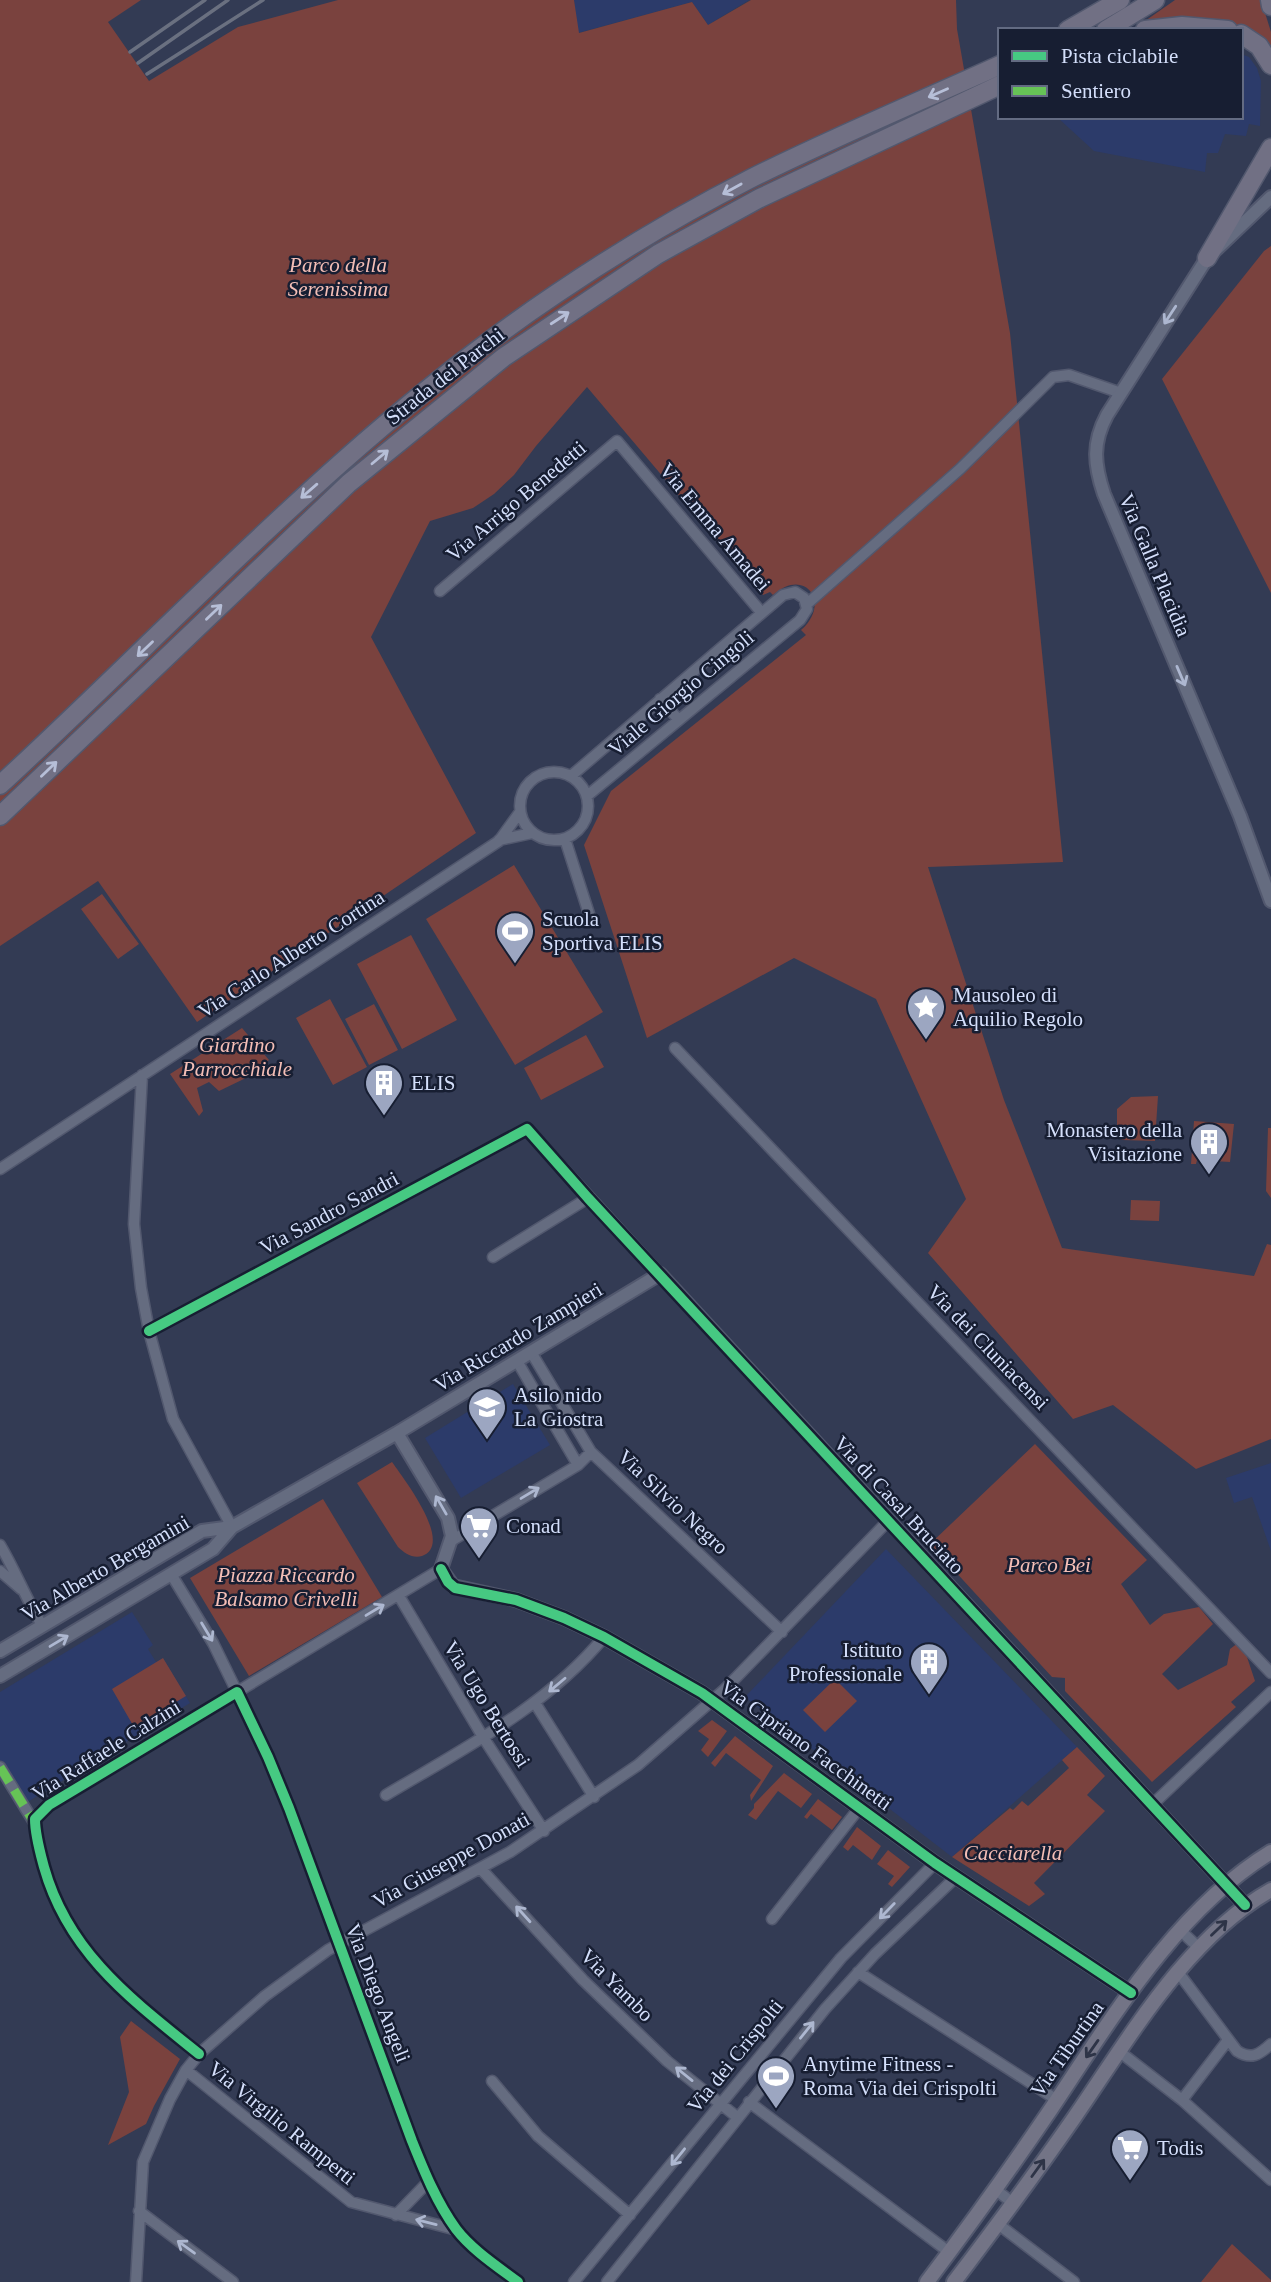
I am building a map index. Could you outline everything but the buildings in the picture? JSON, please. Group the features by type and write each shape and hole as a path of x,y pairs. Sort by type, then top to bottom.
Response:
{"highway":[{"path":"1071,28 1120,0"},
{"path":"1110,28 1155,0"},
{"path":"1270,0 1271,6"},
{"path":"1164,28 1205,28"},
{"path":"1243,35 1259,46 1271,65"},
{"name":"Strada dei Parchi","path":"0,785 86,706 298,501 450,371 527,314 643,239 749,180 998,66"},
{"name":"Strada dei Parchi","path":"0,816 349,483 504,357 658,254 760,198 998,86"},
{"path":"1207,258 1271,148"}],"main road":[{"name":"Via Tiburtina","path":"927,2282 996,2190 1131,1993 1180,1930 1226,1885 1271,1852"},
{"name":"Via Tiburtina","path":"954,2282 1178,1972 1199,1948 1245,1905 1271,1890"}],"street":[{"name":"Via Galla Placidia","path":"1271,197 1207,258 1121,393 1099,431 1095,450 1097,473 1240,816 1271,901"},
{"path":"807,604 960,469 1050,380 1059,375 1069,375 1121,393"},
{"name":"Via Emma Amadei","path":"617,441 761,612 783,595 790,593 799,593 807,604"},
{"name":"Via Arrigo Benedetti","path":"440,591 617,441"},
{"name":"Viale Giorgio Cingoli","path":"587,796 800,620 806,613 807,604"},
{"path":"591,920 565,839 582,827 589,807 587,796 578,781 571,776 761,612"},
{"path":"660,699 679,720"},
{"name":"Via Carlo Alberto Cortina","path":"499,841 520,812 522,794 533,779 551,772 571,776"},
{"path":"520,812 522,820 532,833"},
{"name":"Via Carlo Alberto Cortina","path":"0,1169 499,841 532,833 542,839 565,839"},
{"name":"Via dei Cluniacensi","path":"676,1048 1270,1671"},
{"path":"142,1075 134,1224 149,1331 173,1419 232,1527"},
{"name":"Via Sandro Sandri","path":"149,1331 527,1129"},
{"name":"Via di Casal Bruciato","path":"527,1129 1245,1905"},
{"path":"494,1256 588,1198"},
{"name":"Via Riccardo Zampieri","path":"397,1433 660,1274"},
{"name":"Via Silvio Negro","path":"531,1352 591,1452 782,1632"},
{"path":"517,1361 578,1465"},
{"path":"397,1433 444,1510 451,1528 451,1541 441,1569 237,1692 213,1643 171,1574 213,1549 232,1527 397,1433"},
{"path":"451,1541 578,1465 591,1452"},
{"name":"Via Giuseppe Donati","path":"136,2282 139,2211 145,2157 162,2114 186,2070 199,2054 265,1996 338,1944 481,1869 638,1766 713,1700 888,1521"},
{"name":"Via Alberto Bergamini","path":"0,1651 202,1531 232,1527"},
{"path":"0,1545 17,1573 21,1590"},
{"name":"Via Cipriano Facchinetti","path":"441,1569 456,1588 536,1607 604,1637 713,1700 935,1863 1131,1993"},
{"path":"0,1571 21,1590 42,1625"},
{"name":"Via Alberto Bergamini","path":"0,1676 171,1574"},
{"name":"Via Ugo Bertossi","path":"399,1596 483,1737 544,1830"},
{"path":"386,1795 535,1703 579,1665 604,1637"},
{"name":"Via Raffaele Calzini","path":"199,2054 120,1989 66,1923 43,1864 35,1824 37,1815 49,1805 237,1692"},
{"name":"Via Diego Angeli","path":"237,1692 268,1756 429,2180 457,2230 518,2282"},
{"path":"1153,1804 1271,1692"},
{"path":"535,1703 594,1797"},
{"path":"0,1767 35,1824"},
{"path":"772,1919 860,1807"},
{"name":"Via dei Crispolti","path":"574,2282 841,1958 935,1863"},
{"name":"Via Yambo","path":"481,1869 583,1980 667,2061 737,2117"},
{"name":"Via dei Crispolti","path":"607,2282 825,2009 858,1972 956,1877"},
{"path":"1180,1930 1199,1948"},
{"path":"858,1972 1057,2100"},
{"path":"1178,1972 1237,2051 1251,2057 1271,2045"},
{"path":"1182,2100 1228,2040"},
{"path":"1120,2052 1182,2100 1271,2180"},
{"name":"Via Virgilio Ramperti","path":"186,2070 351,2202 457,2230"},
{"path":"492,2081 538,2136 630,2215"},
{"path":"749,2102 949,2252"},
{"path":"396,2215 429,2180"},
{"path":"996,2190 1013,2203"},
{"path":"139,2211 233,2282"},
{"path":"998,2224 1074,2282"}],"shaded area":[{"path":"574,0 749,0 708,25 692,2 578,33"},
{"path":"1243,55 1249,57 1257,68 1261,81 1260,126 1249,124 1246,136 1225,134 1218,153 1207,153 1205,172 1094,151 1059,119 1243,119"},
{"name":"Asilo nido La Giostra","path":"513,1384 550,1445 461,1498 425,1438"},
{"path":"1271,1463 1271,1551 1252,1497 1234,1503 1226,1478"},
{"path":"886,1549 1077,1747 952,1857 745,1697"},
{"path":"132,1612 153,1645 148,1649 156,1662 163,1658 190,1703 26,1803 0,1760 0,1692"}],"green space":[{"name":"Parco della Serenissima","path":"0,0 141,0 108,22 149,81 238,27 338,0 574,0 579,33 692,2 708,25 751,0 956,0 957,29 1010,333 1063,862 928,867 1004,1100 1062,1248 1254,1276 1267,1244 1271,1245 1271,1439 1196,1469 1113,1405 1073,1419 928,1253 966,1199 876,999 794,958 647,1038 584,845 611,791 806,635 801,630 810,620 814,599 804,586 795,584 773,595 770,592 763,595 587,387 514,475 494,494 473,508 430,521 371,637 476,833 197,1022 98,881 0,946"},
{"path":"1175,0 1261,0 1271,32 1271,51 1245,28 1226,23 1146,23 1145,21"},
{"path":"1271,246 1271,593 1162,379 1264,251"},
{"name":"Scuola Sportiva ELIS","path":"514,865 603,1012 515,1065 426,919"},
{"path":"102,894 139,944 118,959 81,909"},
{"path":"411,935 457,1020 402,1049 357,964"},
{"path":"330,999 367,1067 333,1085 296,1018"},
{"path":"374,1004 398,1050 369,1065 345,1019"},
{"name":"Giardino Parrocchiale","path":"242,1028 269,1060 248,1077 219,1091 209,1082 197,1088 203,1111 199,1116 170,1074"},
{"path":"586,1035 604,1067 541,1100 524,1068"},
{"path":"1158,1096 1155,1141 1122,1140 1117,1132 1117,1109 1131,1097"},
{"path":"1194,1121 1234,1124 1230,1162 1197,1160 1196,1164 1191,1164"},
{"path":"1268,1128 1271,1128 1271,1198 1266,1191"},
{"path":"1131,1200 1160,1201 1159,1221 1130,1220"},
{"name":"Parco Bei","path":"1035,1444 1147,1560 1121,1584 1150,1625 1164,1614 1199,1607 1213,1624 1162,1674 1178,1690 1227,1665 1230,1649 1238,1643 1245,1651 1255,1681 1231,1702 1236,1707 1152,1782 1065,1691 1065,1678 1052,1677 930,1544"},
{"path":"392,1462 424,1510 430,1525 433,1538 431,1549 422,1556 409,1555 398,1547 357,1483"},
{"name":"Piazza Riccardo Balsamo Crivelli","path":"323,1499 382,1597 249,1676 190,1578"},
{"path":"163,1658 186,1696 134,1727 112,1689"},
{"path":"835,1679 857,1701 825,1732 803,1710"},
{"path":"712,1720 727,1731 708,1757 701,1750 709,1739 698,1731"},
{"path":"735,1736 773,1766 751,1801 750,1795 761,1780 726,1753 715,1767 711,1763"},
{"name":"Cacciarella","path":"1077,1747 1105,1776 1087,1795 1105,1811 1034,1883 1045,1894 1029,1906 952,1857 1010,1808 1013,1810 1022,1801 1028,1806 1069,1768 1062,1760"},
{"path":"784,1773 812,1794 801,1808 778,1791 756,1820 748,1815 754,1804"},
{"path":"818,1799 842,1817 832,1830 811,1814 807,1819 804,1817"},
{"path":"857,1827 881,1846 872,1860 853,1845 848,1851 843,1847"},
{"path":"888,1850 910,1867 892,1887 888,1884 894,1876 877,1864"},
{"path":"131,2021 180,2059 146,2124 108,2145 129,2092 120,2037"},
{"path":"1232,2244 1271,2280 1271,2282 1201,2282"}],"railway":[{"path":"130,52 205,0"},
{"path":"138,63 228,0"},
{"path":"147,74 263,0"}],"marked path":[{"path":"0,1767 35,1824"}],"cycle path":[{"path":"149,1331 527,1129 1245,1905"},
{"path":"441,1569 455,1588 516,1600 564,1618 604,1637 702,1693 935,1863 1131,1993"},
{"path":"199,2054 127,1994 86,1950 55,1898 39,1849 35,1819 49,1805 237,1692 289,1808 431,2186 462,2237 518,2282"}],"place":[{"name":"Scuola Sportiva ELIS","path":"515,965"},
{"name":"Mausoleo di Aquilio Regolo","path":"926,1041"},
{"name":"ELIS","path":"384,1117"},
{"name":"Monastero della Visitazione","path":"1209,1176"},
{"name":"Asilo nido La Giostra","path":"487,1441"},
{"name":"Conad","path":"479,1560"},
{"name":"Istituto Professionale","path":"929,1696"},
{"name":"Anytime Fitness - Roma Via dei Crispolti","path":"776,2110"},
{"name":"Todis","path":"1130,2182"}]}
